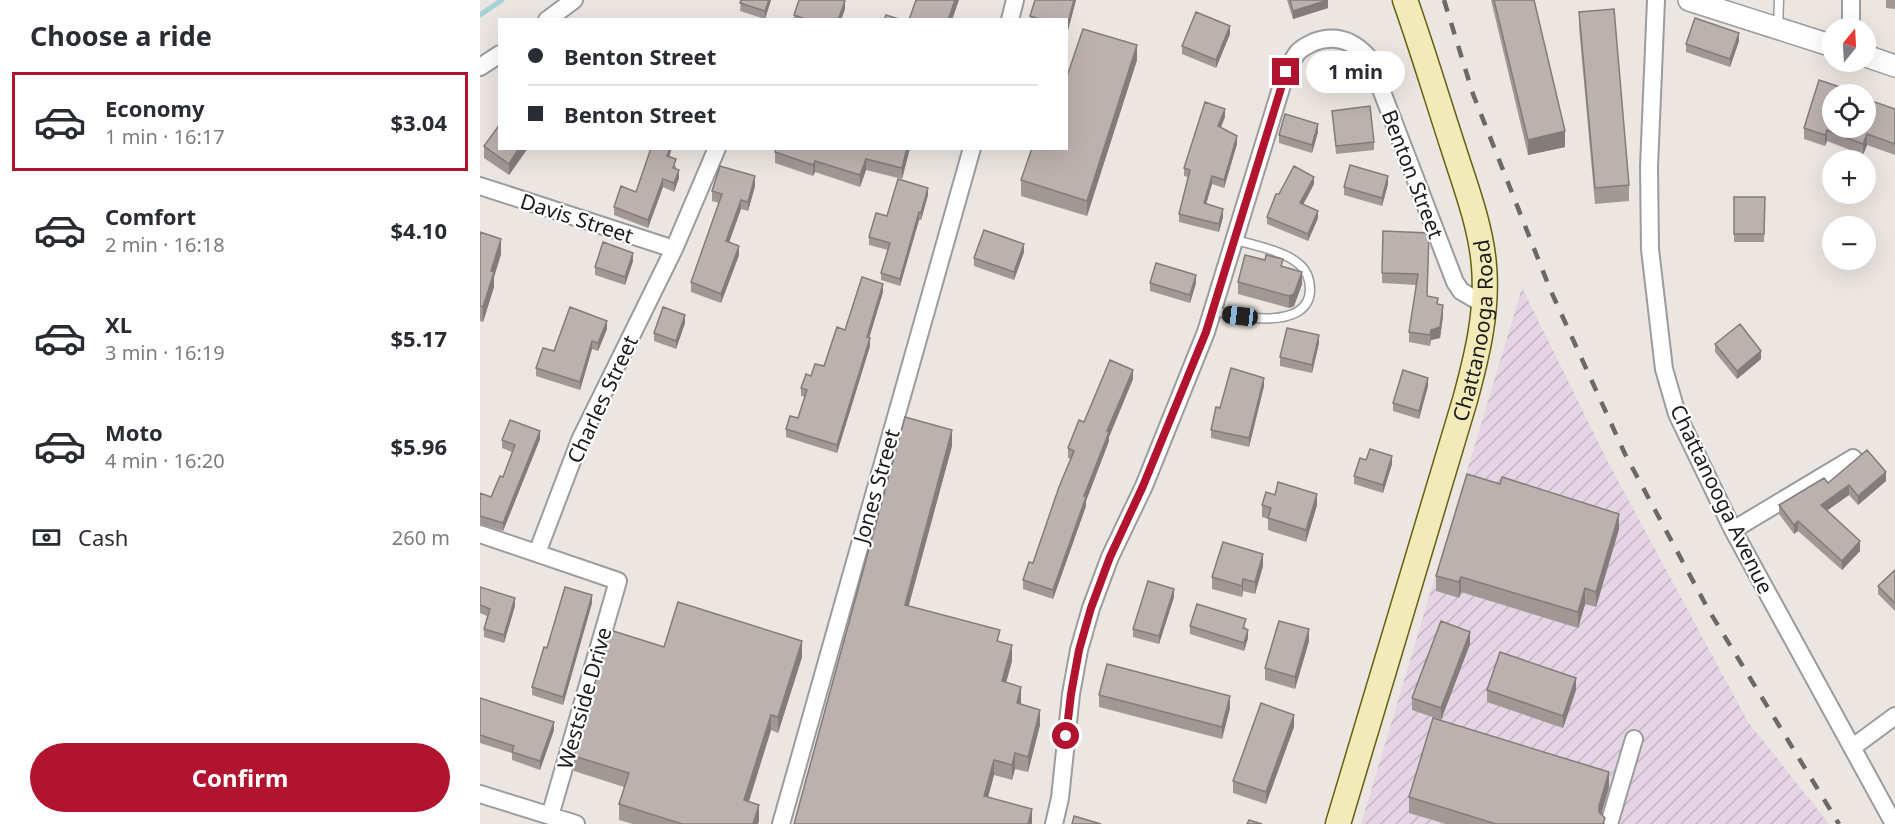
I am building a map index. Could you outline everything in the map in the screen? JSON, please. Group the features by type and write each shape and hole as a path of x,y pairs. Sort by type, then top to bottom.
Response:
{"main road":[{"name":"Chattanooga Road","path":"1338,824 1465,400 1476,358 1485,305 1484,265 1476,224 1405,0"}],"street":[{"path":"550,18 574,0"},
{"path":"1010,18 1015,0"},
{"name":"Chattanooga Avenue","path":"1656,0 1649,167 1650,249 1664,369 1677,414 1733,530 1853,747 1888,820"},
{"path":"1689,0 1822,42"},
{"path":"1851,0 1851,18"},
{"name":"Benton Street","path":"1054,824 1060,798 1071,694 1079,650 1091,608 1110,557 1143,486 1193,367 1236,240 1286,72 1298,52 1305,46 1324,39 1349,42 1360,48 1369,58 1455,282 1461,291 1485,305"},
{"path":"480,67 498,55"},
{"path":"1876,59 1895,66"},
{"name":"Charles Street","path":"537,553 580,440 674,249 716,150"},
{"name":"Jones Street","path":"781,824 971,150"},
{"name":"Davis Street","path":"480,186 674,249"},
{"path":"1733,530 1853,458"},
{"path":"480,534 537,553"},
{"name":"Westside Drive","path":"537,553 618,581 550,816"},
{"path":"1853,747 1895,716"},
{"path":"1609,824 1634,740"},
{"path":"480,794 576,824"}],"lane":[{"path":"1778,28 1779,0"},
{"path":"1213,310 1226,314 1268,319 1291,316 1304,306 1310,293 1308,275 1299,264 1281,254 1236,240"}],"shaded area":[{"path":"1522,288 1608,462 1748,722 1829,824 1361,824"}],"building":[{"path":"741,0 769,0 765,11 740,3"},
{"path":"799,0 845,1 839,18 802,18 794,15"},
{"path":"916,0 955,0 949,18 910,18"},
{"path":"1035,0 1074,0 1068,22 1068,18 1030,16"},
{"path":"1290,0 1328,0 1293,11"},
{"path":"1494,0 1534,0 1565,131 1528,140"},
{"path":"1614,9 1629,185 1595,188 1579,12"},
{"path":"1196,12 1230,26 1216,60 1182,46"},
{"path":"1695,18 1739,33 1730,59 1686,44"},
{"path":"1083,29 1137,45 1087,201 1021,180 1031,150 1068,150 1068,73"},
{"path":"1819,80 1831,84 1822,84 1822,134 1804,128"},
{"path":"1205,102 1225,109 1218,126 1237,136 1224,180 1212,176 1204,203 1223,209 1219,224 1179,214 1190,170 1184,168"},
{"path":"1876,102 1895,109 1895,144 1876,137"},
{"path":"1370,106 1374,142 1336,146 1332,111"},
{"path":"1285,114 1318,124 1312,145 1279,135"},
{"path":"498,127 498,150 518,150 509,164 484,146"},
{"path":"1848,138 1865,138 1863,144"},
{"path":"650,150 669,150 667,156 676,159 673,168 679,170 674,183 663,179 648,220 614,207 621,186 636,192"},
{"path":"776,150 906,150 902,168 866,159 860,175 815,161 813,165 775,152"},
{"path":"1350,165 1388,176 1382,198 1344,187"},
{"path":"720,166 755,176 748,202 741,200 726,241 739,246 721,294 691,282 722,194 712,191"},
{"path":"1294,166 1314,177 1300,203 1318,211 1308,234 1267,217 1276,194 1279,194"},
{"path":"898,179 928,188 900,279 881,273 890,243 869,237 876,213 887,216"},
{"path":"1734,197 1765,197 1764,234 1734,234"},
{"path":"984,230 1024,244 1014,272 974,258"},
{"path":"1383,231 1429,233 1427,296 1438,298 1437,304 1443,305 1440,327 1431,330 1430,335 1409,332 1418,274 1382,273"},
{"path":"480,232 501,239 483,307 480,306"},
{"path":"603,242 633,253 625,277 595,267"},
{"path":"1245,255 1265,260 1266,255 1283,259 1281,266 1302,272 1294,294 1289,296 1238,282"},
{"path":"1156,263 1196,275 1190,295 1150,283"},
{"path":"862,277 883,284 867,337 870,338 837,445 786,429 790,416 798,418 807,390 801,388 806,374 811,376 815,364 824,366 837,327 845,330"},
{"path":"570,307 607,321 598,343 592,341 580,382 536,368 543,348 554,351"},
{"path":"663,307 685,315 676,341 654,333"},
{"path":"1740,324 1761,351 1737,371 1715,344"},
{"path":"1287,328 1319,335 1312,365 1280,357"},
{"path":"1110,360 1133,370 1107,431 1109,432 1084,496 1086,497 1053,590 1023,580 1029,562 1033,563 1074,451 1068,448 1079,420 1084,422"},
{"path":"1231,368 1264,378 1249,438 1211,430 1216,407 1220,408"},
{"path":"1403,370 1428,378 1419,411 1393,403"},
{"path":"905,417 952,430 905,605 1000,630 997,641 1012,645 1002,681 1021,687 1017,703 1040,710 1028,757 1015,753 1012,765 994,760 984,796 1032,809 1028,824 794,824"},
{"path":"510,420 540,431 503,523 480,516 480,493 491,497 500,476 503,477 515,445 502,440"},
{"path":"1370,449 1392,456 1383,485 1354,476 1360,458 1366,460"},
{"path":"1867,450 1886,472 1858,496 1849,485 1821,505 1860,541 1842,561 1798,521 1794,525 1779,505 1824,478 1828,483"},
{"path":"1467,474 1500,484 1502,477 1619,514 1596,592 1585,588 1578,612 1461,577 1459,582 1436,576"},
{"path":"1278,482 1317,494 1306,530 1268,518 1271,508 1262,505 1266,492 1275,495"},
{"path":"1223,542 1263,554 1255,582 1243,579 1242,586 1212,577"},
{"path":"1895,570 1895,603 1878,586"},
{"path":"1148,581 1174,589 1159,636 1133,629"},
{"path":"480,587 515,598 504,635 484,629 490,609 480,605"},
{"path":"565,587 592,595 563,697 532,687 544,647 547,648"},
{"path":"678,602 802,641 778,717 771,715 744,800 759,805 753,824 682,824 619,804 629,773 574,756 610,630 664,647"},
{"path":"1197,604 1246,619 1243,628 1248,630 1244,643 1190,626"},
{"path":"1279,621 1309,629 1295,677 1265,668"},
{"path":"1441,621 1470,632 1441,708 1412,698"},
{"path":"1500,652 1576,678 1563,716 1487,690"},
{"path":"1107,664 1230,696 1222,727 1099,695"},
{"path":"480,698 554,722 540,761 512,752 514,746 480,735"},
{"path":"1261,703 1294,715 1266,792 1233,781"},
{"path":"1433,718 1609,772 1599,806 1599,812 1605,818 1603,824 1496,824 1409,797"},
{"path":"1074,816 1101,824 1072,824"},
{"path":"1249,820 1262,824 1247,824"}],"waterway":[{"path":"480,15 502,0"}],"railway":[{"path":"1444,0 1473,94 1550,289 1625,454 1708,609 1839,824"}],"route":[{"path":"1066,736 1079,650 1091,608 1110,557 1143,486 1206,332 1286,72"}]}
